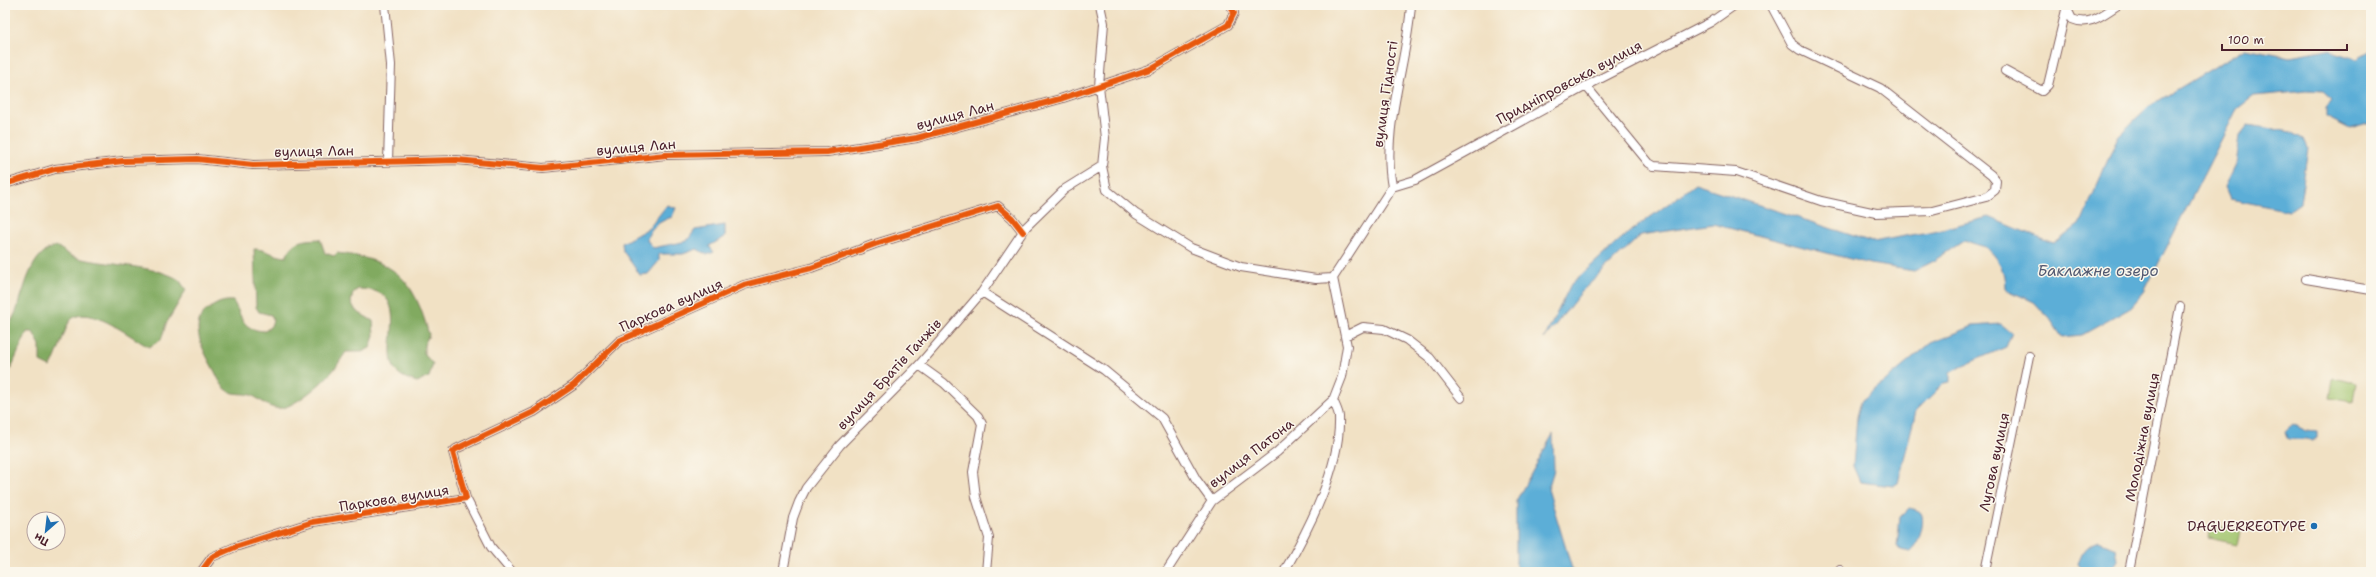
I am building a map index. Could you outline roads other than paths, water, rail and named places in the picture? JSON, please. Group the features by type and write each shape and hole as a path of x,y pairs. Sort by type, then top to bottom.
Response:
{"street":[{"path":"385,5 391,65 388,161"},
{"path":"1100,5 1104,23 1099,86 1105,138 1102,166 1107,190 1136,214 1192,248 1241,267 1316,279 1333,278"},
{"name":"вулиця Лан","path":"5,184 55,169 123,161 197,159 253,164 457,160 543,168 666,155 827,152 917,138 1060,99 1150,69 1228,25 1234,13 1231,5"},
{"name":"вулиця Гідності","path":"1392,187 1389,171 1393,120 1411,5"},
{"name":"Придніпровська вулиця","path":"1392,187 1415,180 1586,86 1710,22 1735,5"},
{"path":"1586,86 1649,163 1654,166 1736,172 1821,200 1876,214 1932,211 1986,196 1995,190 1996,181 1991,175 1880,88 1800,50 1792,44 1770,5"},
{"path":"2066,7 2072,19 2081,23 2094,20 2118,5"},
{"path":"2005,71 2042,90 2048,85 2066,7"},
{"name":"вулиця Братів Ганжів","path":"783,572 793,518 806,488 840,445 919,365 982,292 1023,232 1065,189 1102,166"},
{"path":"1284,572 1306,534 1325,490 1338,441 1340,416 1333,400 1345,362 1345,336 1333,278 1392,187"},
{"name":"Паркова вулиця","path":"201,572 212,557 235,547 313,522 466,498 453,452 534,412 574,385 619,340 744,285 811,268 875,244 998,206 1012,218 1023,232"},
{"path":"2306,279 2371,290"},
{"path":"982,292 1104,370 1162,418 1196,479 1212,501"},
{"name":"Молодіжна вулиця","path":"2129,572 2180,307"},
{"path":"1345,336 1363,327 1384,329 1406,340 1430,358 1461,398"},
{"name":"Лугова вулиця","path":"1985,572 2029,356"},
{"path":"919,365 944,383 978,416 982,424 973,472 976,497 989,538 986,572"},
{"name":"вулиця Патона","path":"1166,572 1212,501 1277,452 1333,400"},
{"path":"466,498 491,547 512,572"}],"water":[{"name":"Баклажне озеро","path":"2246,48 2290,57 2328,50 2357,59 2371,51 2371,123 2350,129 2326,117 2326,107 2332,100 2323,92 2307,91 2254,96 2237,109 2144,292 2129,309 2082,335 2062,337 2050,319 2034,302 2005,289 2003,271 1998,261 1990,251 1985,247 1965,240 1932,262 1914,271 1870,264 1713,224 1641,235 1583,290 1544,339 1571,284 1622,238 1695,184 1872,242 1934,231 1989,217 2054,244 2081,223 2118,136 2148,107"},
{"path":"2248,125 2291,132 2304,139 2308,148 2300,204 2290,211 2230,199 2225,187 2236,165 2240,135"},
{"path":"667,205 676,208 672,217 664,220 650,231 647,240 653,248 687,241 695,230 725,225 725,237 709,246 714,252 707,255 697,249 683,254 659,254 659,261 648,274 640,275 623,251 622,243 649,228"},
{"path":"2001,324 2012,333 2006,347 1962,366 1950,373 1950,382 1944,383 1916,411 1898,483 1893,486 1860,482 1853,466 1857,417 1861,401 1931,343 1973,326"},
{"path":"2293,424 2306,431 2317,432 2317,438 2312,441 2306,439 2287,438 2285,431"},
{"path":"1553,434 1554,470 1548,489 1573,572 1516,572 1516,501"},
{"path":"1909,508 1921,513 1923,522 1919,539 1911,552 1900,550 1897,546 1900,517"},
{"path":"2099,541 2116,548 2118,560 2111,572 2084,571 2078,564 2081,555 2090,544"}],"place":[{"name":"DAGUERREOTYPE","path":"2314,526"}]}
